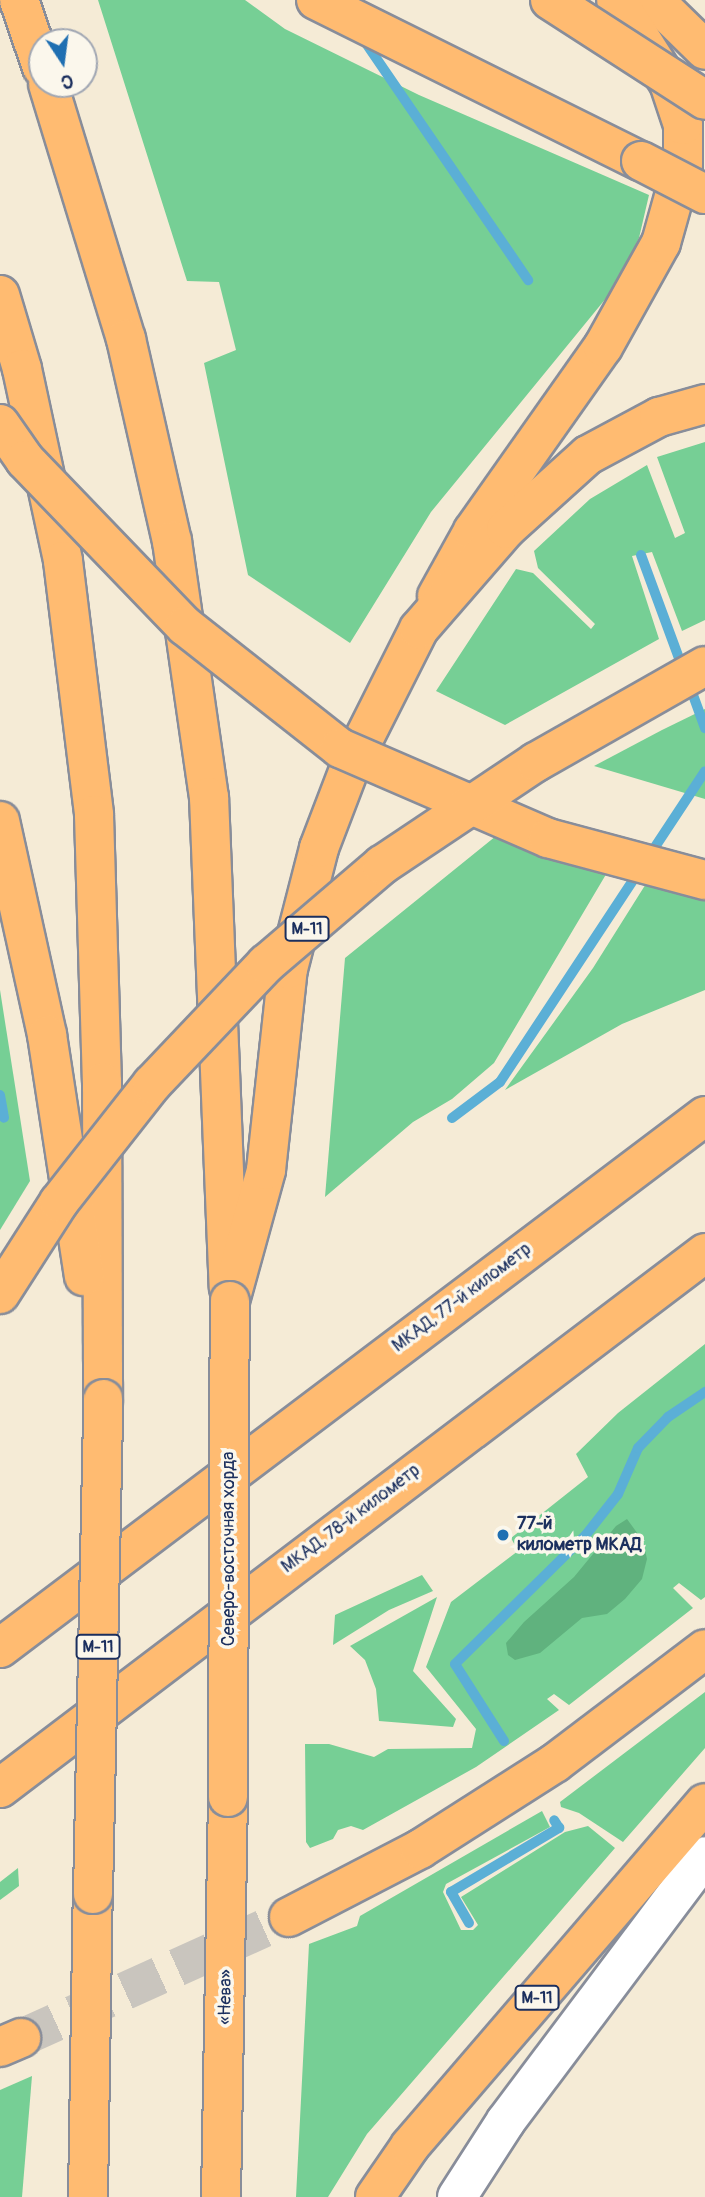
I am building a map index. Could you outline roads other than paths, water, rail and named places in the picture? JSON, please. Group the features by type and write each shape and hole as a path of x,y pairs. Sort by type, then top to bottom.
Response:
{"main road":[{"path":"316,0 705,194"},
{"path":"550,0 705,100"},
{"path":"419,629 473,531 603,347 662,243 683,164 682,125 669,83 617,0"},
{"path":"654,0 705,50"},
{"path":"21,5 29,28"},
{"path":"52,98 126,339 174,554 209,797 230,1301"},
{"path":"0,295 22,369 63,561 93,815 102,1082 103,1399"},
{"name":"М-11","path":"230,1301 266,1170 288,969 319,848 351,764 419,629 506,529 588,455 659,416 705,404"},
{"path":"0,424 25,460 185,626 340,748 548,838 705,880"},
{"name":"М-11","path":"0,1293 59,1202 152,1084 265,964 382,865 537,762 705,666"},
{"path":"0,821 47,1035 103,1399"},
{"path":"603,1193 705,1093"},
{"name":"МКАД, 77-й километр","path":"0,1648 218,1480 705,1116"},
{"name":"МКАД, 78-й километр","path":"0,1788 705,1253"},
{"name":"Северо-восточная хорда","path":"228,1797 230,1301"},
{"name":"М-11","path":"88,2197 103,1399"},
{"path":"289,1917 420,1849 555,1763 705,1648"},
{"name":"«Нева»","path":"221,2197 228,1797"},
{"name":"М-11","path":"375,2197 410,2146 705,1803"}],"street":[{"name":"М-11","path":"457,2197 522,2100 705,1856"}],"waterway":[{"path":"361,36 528,280"},
{"path":"641,555 683,669"},
{"path":"689,684 705,728"},
{"path":"452,1118 500,1082 705,771"},
{"path":"0,1095 4,1118"},
{"path":"504,1741 455,1664 585,1536 618,1494 638,1448 668,1417 705,1392"},
{"path":"469,1923 451,1892 559,1828 554,1820"}],"tunnel":[{"path":"21,2038 289,1917"}],"place":[{"name":"77-й километр МКАД","path":"503,1535"}]}
